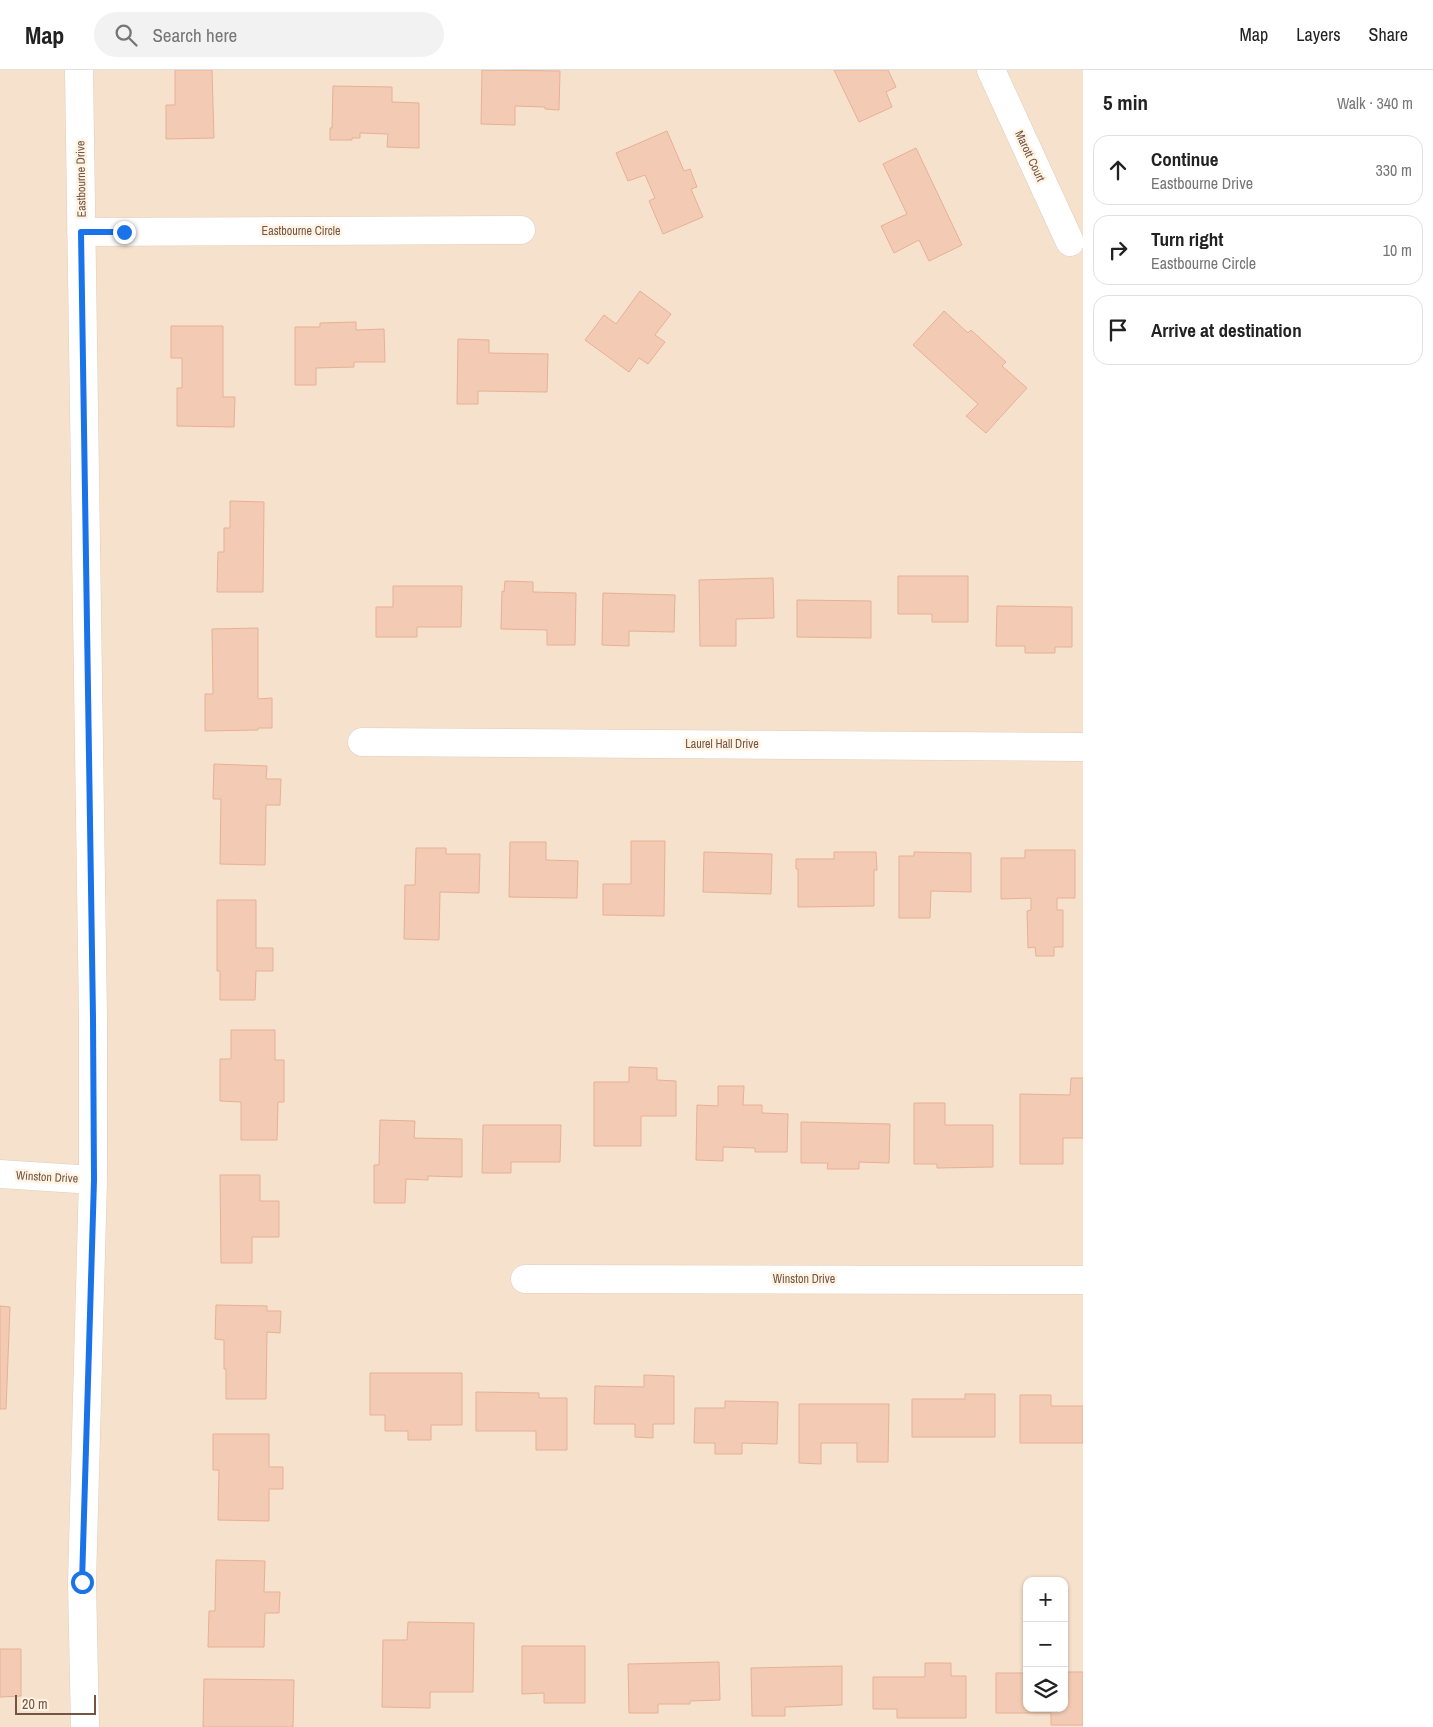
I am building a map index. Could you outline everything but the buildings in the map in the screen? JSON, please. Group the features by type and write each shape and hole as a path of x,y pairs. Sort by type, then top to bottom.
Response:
{"street":[{"name":"Eastbourne Drive","path":"79,70 94,1180 82,1582 85,1727"},
{"name":"Marott Court","path":"991,70 1070,242"},
{"name":"Eastbourne Circle","path":"81,232 521,230"},
{"name":"Laurel Hall Drive","path":"362,742 1083,747"},
{"name":"Winston Drive","path":"0,1174 94,1180"},
{"name":"Winston Drive","path":"525,1279 1083,1280"}],"shaded area":[{"path":"0,70 1083,70 1083,1727 0,1727"}],"route":[{"path":"82,1582 94,1180 81,232 124,232"}]}
